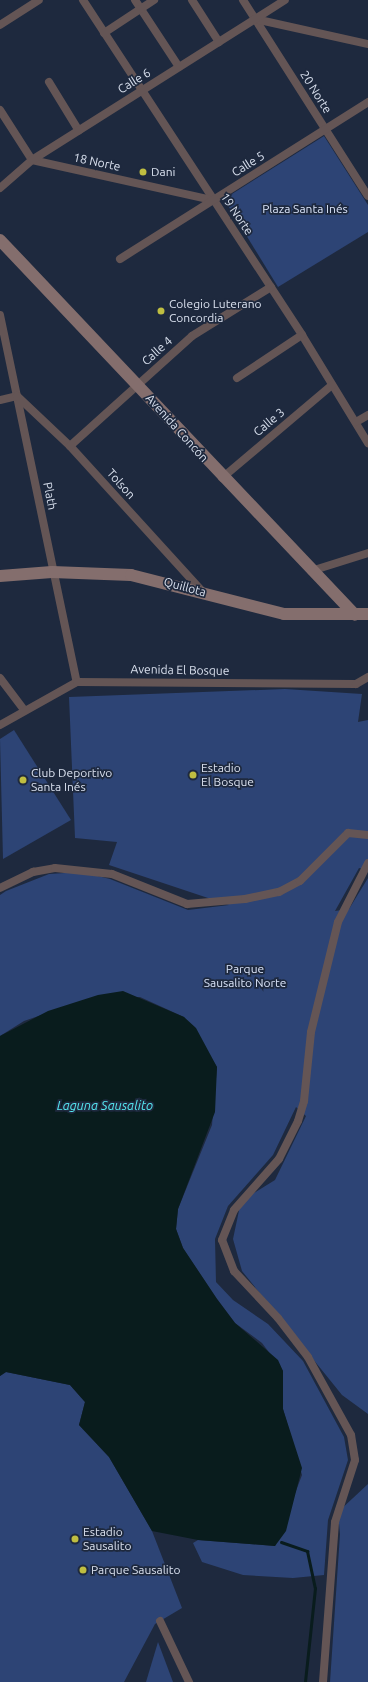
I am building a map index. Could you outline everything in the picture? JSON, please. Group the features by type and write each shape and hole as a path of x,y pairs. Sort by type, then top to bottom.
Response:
{"street":[{"path":"0,25 39,0"},
{"name":"19 Norte","path":"83,0 141,91 302,335 368,443"},
{"path":"135,0 179,67"},
{"path":"104,33 154,0"},
{"path":"192,0 219,42"},
{"name":"20 Norte","path":"243,0 368,196"},
{"name":"Calle 6","path":"0,188 32,160 285,0"},
{"path":"255,19 368,44"},
{"path":"49,82 79,131"},
{"name":"Calle 5","path":"120,259 368,102"},
{"path":"0,110 32,160"},
{"name":"18 Norte","path":"32,160 213,200"},
{"name":"Avenida Concón","path":"0,240 137,384 222,478 354,615"},
{"name":"Calle 4","path":"70,446 192,336 271,287"},
{"name":"Plath","path":"0,315 52,572 77,682"},
{"path":"237,378 302,335"},
{"name":"Calle 3","path":"222,478 332,385"},
{"path":"0,400 17,396"},
{"name":"Tolson","path":"17,396 70,446 202,591"},
{"path":"356,422 368,415"},
{"path":"311,571 368,553"},
{"name":"Quillota","path":"0,576 52,572 132,575 202,591 284,614 368,614"},
{"name":"Avenida El Bosque","path":"0,726 24,710 77,682 356,684 368,677"},
{"path":"0,678 24,710"},
{"path":"0,888 33,872 55,868 112,874 187,904 245,899 279,892 300,881 348,833 368,835"},
{"path":"323,1682 335,1522 355,1460 351,1435 308,1357 278,1318 234,1271 222,1240 234,1210 279,1159 298,1121 304,1101 311,1032 338,922 368,863"},
{"path":"160,1621 189,1682"}],"green space":[{"name":"Plaza Santa Inés","path":"324,136 368,205 368,232 278,287 224,199"},
{"name":"Parque Sausalito Norte","path":"285,689 362,694 358,722 368,720 368,870 359,868 335,911 349,909 368,878 368,1414 342,1395 242,1271 233,1239 241,1201 275,1180 306,1116 296,1107 273,1155 228,1206 215,1239 216,1282 233,1300 268,1324 303,1361 344,1437 348,1460 328,1520 324,1575 293,1578 243,1575 202,1562 193,1543 198,1540 275,1546 302,1475 283,1409 283,1371 262,1343 235,1323 183,1248 176,1229 178,1209 212,1125 217,1067 184,1017 140,997 85,1000 24,1021 0,1036 0,895 6,891 49,874 81,872 110,879 188,910 229,905 109,865 117,842 75,838 69,697"},
{"name":"Club Deportivo Santa Inés","path":"14,730 71,820 3,859 0,739"},
{"name":"Parque Sausalito","path":"6,1372 70,1385 85,1402 79,1425 109,1457 152,1531 182,1608 155,1624 124,1682 0,1682 0,1376"},
{"path":"368,1484 368,1682 330,1682 340,1534 338,1512"},
{"path":"158,1642 173,1682 146,1682"}],"water":[{"name":"Laguna Sausalito","path":"123,991 184,1017 196,1028 217,1067 215,1112 178,1209 176,1229 183,1248 235,1323 278,1360 283,1371 283,1409 302,1468 286,1531 275,1546 198,1540 152,1531 109,1457 79,1425 85,1402 70,1385 6,1372 0,1376 0,1036 48,1011 98,995"}],"waterway":[{"path":"281,1542 307,1551 315,1588 305,1682"}],"place":[{"name":"Dani","path":"143,172"},
{"name":"Colegio Luterano Concordia","path":"161,311"},
{"name":"Estadio El Bosque","path":"193,775"},
{"name":"Club Deportivo Santa Inés","path":"23,780"},
{"name":"Estadio Sausalito","path":"75,1539"},
{"name":"Parque Sausalito","path":"83,1570"}]}
